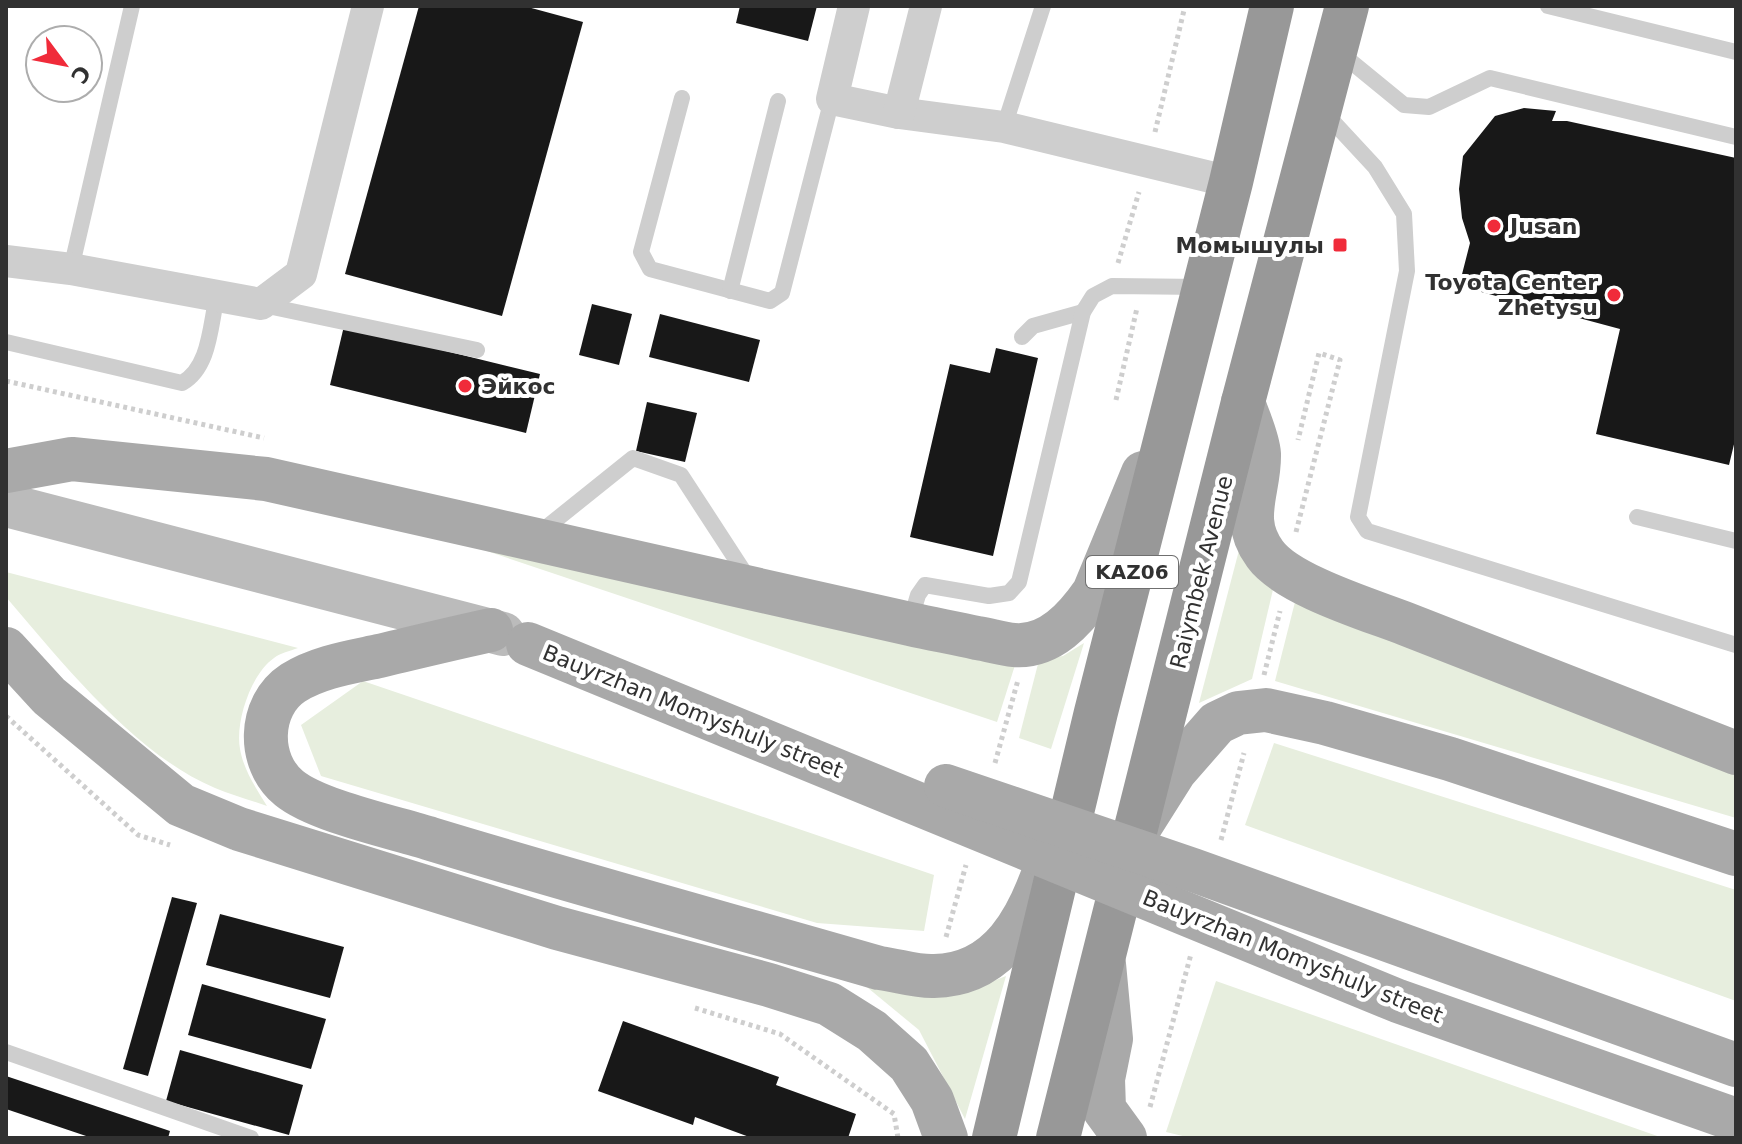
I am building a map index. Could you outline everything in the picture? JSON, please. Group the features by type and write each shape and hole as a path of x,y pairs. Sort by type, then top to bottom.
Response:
{"highway":[{"name":"KАZ06","path":"994,1138 1096,712 1231,182 1272,6"},
{"name":"Raiymbek Avenue","path":"1058,1138 1103,955 1138,830 1243,402 1347,6"}],"main road":[{"path":"6,471 72,459 266,479 910,624 1016,645 1039,642 1072,620 1094,592 1179,386"},
{"path":"1243,402 1259,453 1251,516 1255,537 1265,555 1280,570 1415,628 1736,753"},
{"name":"Bauyrzhan Momyshuly street","path":"6,505 510,637 1193,870 1736,1065"},
{"path":"510,637 332,667 291,684 281,694 267,726 267,756 271,767 289,789 305,799 335,810 879,968 934,976 974,968 1004,948 1022,924 1042,879 1096,712"},
{"name":"Bauyrzhan Momyshuly street","path":"510,637 1398,1001 1736,1120"},
{"path":"6,649 49,696 181,805 239,829 557,928 829,1004 872,1031 909,1064 932,1100 946,1138"},
{"path":"1138,830 1175,771 1217,723 1238,713 1266,710 1325,723 1450,759 1736,854"},
{"path":"1103,955 1111,1039 1103,1079 1104,1109 1125,1138"}],"street":[{"path":"6,261 71,269 261,304 301,274 368,6"},
{"path":"854,6 832,99 899,113 1004,127 1231,182"},
{"path":"899,113 926,6"}],"lane":[{"path":"71,269 132,6"},
{"path":"1004,127 1043,6"},
{"path":"1548,6 1736,52"},
{"path":"1336,49 1404,105 1429,107 1490,78 1736,137"},
{"path":"682,98 641,252 650,269 770,301 782,293 832,99"},
{"path":"730,291 778,101"},
{"path":"1320,108 1375,167 1404,214 1407,271 1358,517 1367,531 1736,645"},
{"path":"910,624 918,595 925,585 989,596 1009,593 1019,582 1083,312 1093,296 1112,286 1204,287"},
{"path":"6,342 182,383 195,376 203,361 217,296"},
{"path":"261,304 477,350"},
{"path":"1022,337 1033,326 1083,312"},
{"path":"532,539 633,458 681,475 756,589"},
{"path":"1637,517 1736,541"},
{"path":"6,1052 251,1138"}],"path":[{"path":"1116,400 1133,325"},
{"path":"1296,445 1317,363"},
{"path":"1261,686 1282,604"}],"green space":[{"path":"385,517 1016,662 997,722"},
{"path":"1243,535 1275,581 1252,679 1199,703"},
{"path":"6,572 298,648 279,655 266,665 246,699 242,713 239,738 242,757 267,806 215,788 185,773 128,730 75,677 6,597"},
{"path":"1296,598 1736,768 1736,818 1275,681"},
{"path":"1084,643 1051,749 1019,738 1039,660 1063,656"},
{"path":"363,681 934,875 924,931 817,923 321,776 301,725"},
{"path":"1274,743 1736,890 1736,1001 1245,825"},
{"path":"851,974 960,994 1006,976 965,1119 919,1030"},
{"path":"1216,981 1663,1138 1191,1138 1166,1132"}],"building":[{"path":"419,6 524,6 583,22 502,316 345,274"},
{"path":"740,6 817,6 808,41 736,23"},
{"name":"Toyota Center Zhetysu","path":"1524,108 1556,111 1552,121 1567,121 1736,158 1736,436 1729,465 1596,434 1620,329 1459,286 1470,243 1462,218 1459,189 1463,156 1495,116"},
{"path":"592,304 632,314 619,365 579,355"},
{"path":"660,314 760,340 749,382 649,357"},
{"path":"344,326 540,374 526,433 330,385"},
{"path":"996,348 1038,358 993,556 910,537 950,364 990,373"},
{"path":"647,402 697,413 685,462 636,451"},
{"path":"172,897 197,903 148,1076 123,1069"},
{"path":"220,914 344,947 330,998 206,965"},
{"path":"202,984 326,1019 311,1069 188,1035"},
{"path":"623,1021 779,1077 776,1085 856,1114 848,1138 752,1138 695,1117 693,1125 598,1091"},
{"path":"180,1050 303,1085 289,1135 166,1101"},
{"path":"6,1076 170,1131 168,1138 92,1138 6,1109"}],"place":[{"name":"Jusan","path":"1494,226"},
{"name":"Момышулы","path":"1340,245"},
{"name":"Toyota Center Zhetysu","path":"1614,295"},
{"name":"Эйкос","path":"465,386"}]}
